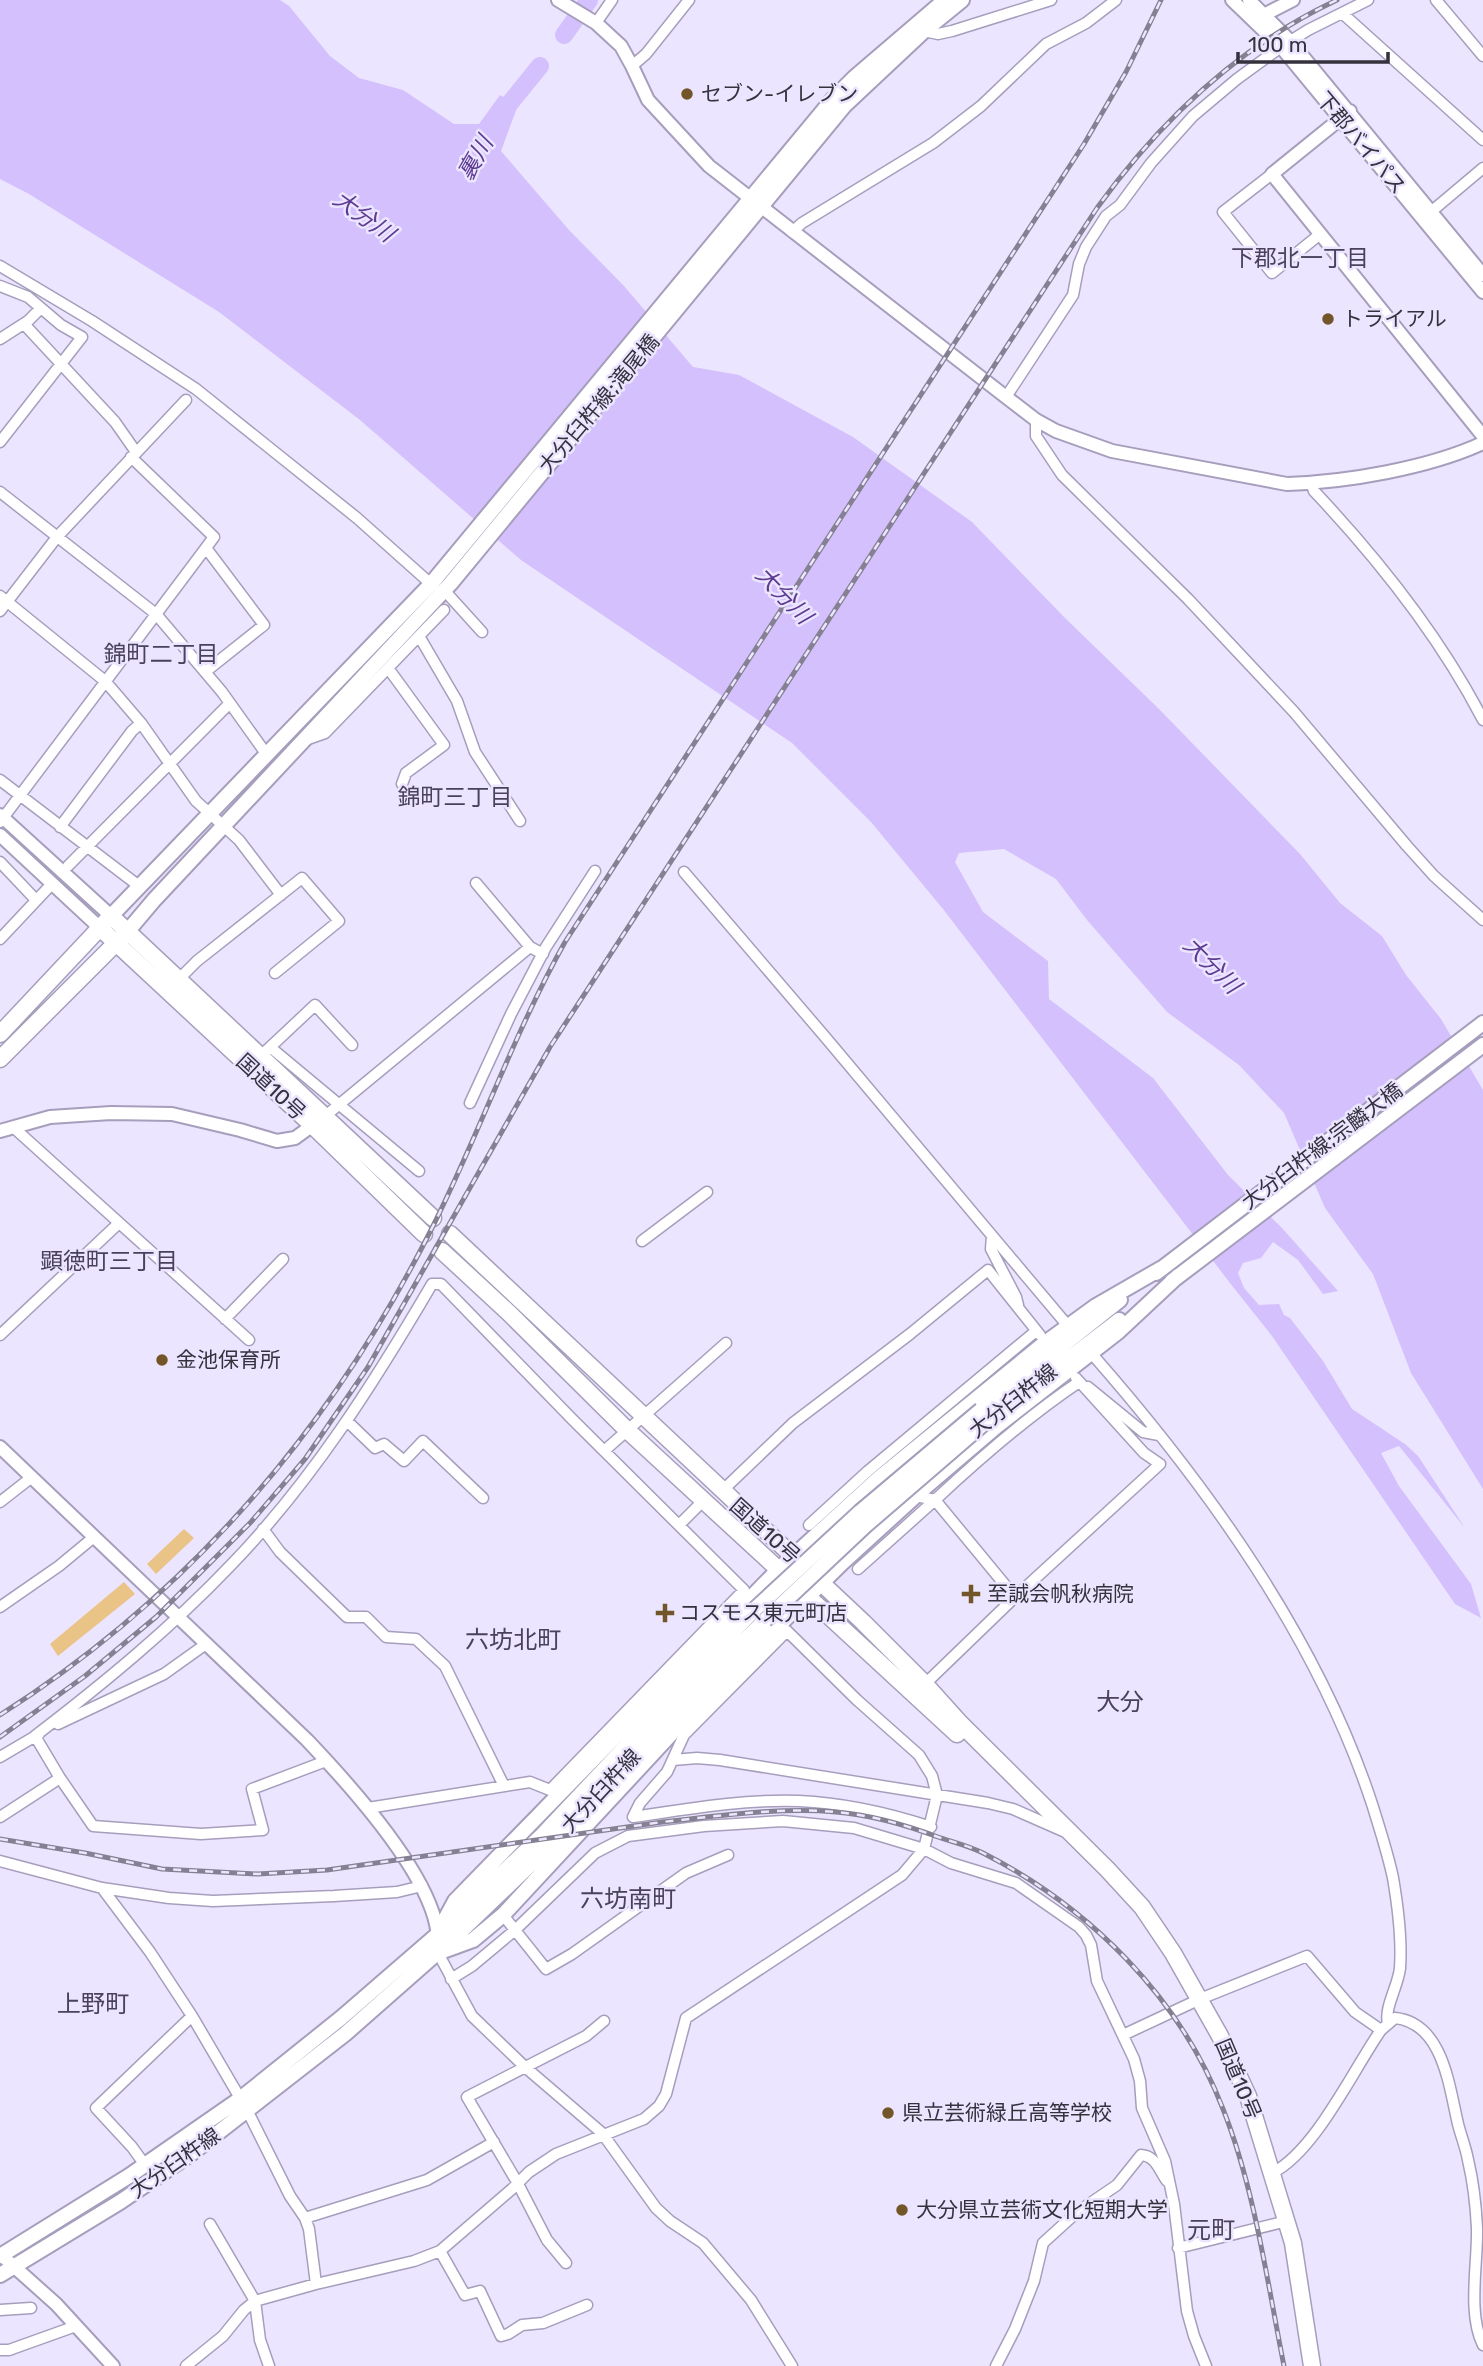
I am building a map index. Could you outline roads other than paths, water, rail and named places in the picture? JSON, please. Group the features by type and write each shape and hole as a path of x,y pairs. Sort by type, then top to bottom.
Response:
{"highway":[{"name":"国道10号","path":"105,922 319,1121 433,1218"},
{"path":"0,1034 105,922"},
{"name":"国道10号","path":"121,937 265,1052 319,1121 424,1234"},
{"path":"0,1059 121,937"},
{"name":"国道10号","path":"450,1234 794,1556 1107,1868 1142,1908 1200,1999 1248,2096 1287,2221 1312,2366"},
{"name":"国道10号","path":"442,1251 627,1430 987,1762 1072,1835"}],"main road":[{"path":"756,202 825,109 855,77 945,0"},
{"path":"756,202 845,106 962,0"},
{"name":"大分臼杵線;滝尾橋","path":"441,583 756,202"},
{"path":"121,937 304,740 441,583"},
{"path":"105,922 208,813 441,583"},
{"name":"大分臼杵線;宗麟大橋","path":"1085,1336 1096,1306 1161,1268 1483,1023"},
{"name":"大分臼杵線;宗麟大橋","path":"1178,1276 1483,1045"},
{"name":"大分臼杵線","path":"0,2275 120,2202 192,2153 438,1934 542,1835 760,1615 866,1525 985,1414 1085,1336 1178,1276"},
{"path":"438,1934 455,1901 594,1751 876,1473 972,1401 1085,1336"},
{"path":"438,1953 473,1941 503,1915 697,1706 821,1583 997,1426 1085,1336"},
{"name":"大分臼杵線","path":"1,2255 244,2105 345,2034 438,1953 551,1845 760,1615"}],"street":[{"path":"596,23 612,0"},
{"path":"632,66 646,54 689,0"},
{"path":"924,32 938,34 952,31 1051,0"},
{"path":"792,232 802,223 941,138 981,106 1046,44 1086,23 1116,0"},
{"name":"下郡バイパス","path":"1232,0 1259,17 1286,44 1427,215 1483,292"},
{"name":"下郡バイパス","path":"1249,0 1259,17"},
{"path":"1259,17 1293,0"},
{"path":"1006,397 1073,295 1079,264 1086,247 1106,216 1120,205 1151,163 1193,116 1228,86 1286,44 1368,0"},
{"path":"1436,0 1483,56"},
{"path":"566,3 596,23 621,46 648,100 709,166 1036,420 1056,430 1112,451 1287,484 1311,483 1432,462 1483,443"},
{"path":"1342,13 1483,140"},
{"path":"1319,235 1272,273 1223,212 1345,115"},
{"path":"1427,215 1483,168"},
{"path":"1272,174 1483,436"},
{"name":"下郡バイパス","path":"1427,215 1483,275"},
{"path":"0,266 92,321 196,389 441,583 482,632"},
{"path":"0,286 29,297 61,325 82,337 0,442"},
{"path":"0,339 24,324 41,307"},
{"path":"24,324 114,422 133,455 214,537 1,818 105,922"},
{"path":"0,611 4,599 57,537 186,400"},
{"path":"1036,420 1036,436 1062,475 1197,608 1294,712 1406,846 1434,876 1483,920"},
{"path":"1311,483 1314,491 1395,583 1436,640 1483,720"},
{"path":"0,492 156,614 222,692 267,755"},
{"path":"205,672 264,625 206,548"},
{"path":"4,599 105,681 141,723 196,801 239,840 281,895"},
{"path":"304,740 325,733 444,610"},
{"path":"419,636 457,701 475,752 520,821"},
{"path":"388,668 444,745 406,773 402,784"},
{"path":"68,866 229,704"},
{"path":"60,827 132,731 141,723"},
{"path":"0,780 139,886"},
{"path":"0,835 105,922"},
{"path":"0,862 36,900"},
{"path":"470,1103 542,954 595,871"},
{"path":"684,872 992,1236 1085,1336 1231,1532 1287,1621 1336,1714 1362,1775 1393,1878 1398,1918 1399,1970 1384,2027"},
{"path":"178,980 197,961 302,878 339,921 275,973"},
{"path":"476,883 530,947 542,954"},
{"path":"0,939 48,888"},
{"path":"0,1131 50,1117 80,1114 172,1114 276,1141 296,1138 530,947"},
{"path":"352,1045 315,1005 265,1052 340,1104 419,1171"},
{"path":"13,1127 249,1340"},
{"path":"642,1241 707,1192"},
{"path":"0,1335 119,1223"},
{"path":"992,1236 991,1249 1016,1297 1019,1311"},
{"path":"225,1319 283,1259"},
{"path":"722,1491 793,1423 910,1334 988,1270 1038,1333 876,1473 809,1525"},
{"path":"35,1736 178,1618 233,1563 263,1529 347,1420 376,1379 432,1284 441,1284 744,1590 594,1751 551,1790 530,1782 368,1808"},
{"path":"604,1451 726,1343"},
{"path":"925,1684 1160,1464 1144,1453 1076,1378 1143,1432 1159,1435"},
{"path":"858,1569 977,1461 1052,1400 1079,1382"},
{"path":"347,1420 375,1448 384,1444 404,1461 423,1441 483,1499"},
{"path":"0,1447 327,1761 368,1808 422,1886 432,1905 438,1934 438,1953 472,2016 525,2067 602,2133 656,2208 703,2243 751,2300 792,2366"},
{"path":"0,1502 32,1477"},
{"path":"916,1496 935,1500 1015,1597"},
{"path":"679,1525 704,1500"},
{"path":"263,1529 280,1552 347,1617 366,1618 386,1637 416,1640 445,1666 503,1786"},
{"path":"0,1607 94,1537"},
{"path":"186,2366 231,2328 244,2310 255,2301 414,2261 440,2251 517,2182 556,2154 602,2133 644,2119 659,2106 666,2095 686,2018 902,1875 924,1849 931,1827 937,1795 932,1776 919,1755 857,1700 788,1631 684,1735 667,1773 640,1803 633,1817 747,1802 799,1801 857,1807 931,1827"},
{"path":"0,1757 35,1736 164,1674 206,1644"},
{"path":"35,1736 93,1826 201,1834 263,1829 252,1789 327,1761"},
{"path":"673,1760 720,1760 1013,1809 1072,1835"},
{"path":"0,1817 60,1778"},
{"path":"450,1979 472,1966 515,1930 595,1853 628,1836 704,1826 783,1821 854,1828 924,1849 951,1863 1016,1883 1079,1927 1091,1945 1097,1980 1137,2069 1142,2108 1165,2161 1189,2318 1206,2366"},
{"path":"503,1915 546,1969 572,1954 686,1873 728,1855"},
{"path":"0,1861 102,1888 169,1898 213,1901 397,1892 422,1886"},
{"path":"102,1888 162,1970 244,2105 276,2169 305,2218 309,2229 316,2284"},
{"path":"1123,2035 1200,1999 1307,1956 1355,2012 1384,2027"},
{"path":"145,2165 96,2108 192,2016"},
{"path":"1272,2172 1286,2166 1314,2132 1384,2027 1395,2018 1409,2019 1423,2030 1439,2052 1450,2084 1470,2174 1477,2227 1476,2309 1483,2345"},
{"path":"566,2263 547,2240 517,2182 467,2097 586,2036 604,2021"},
{"path":"305,2218 426,2180 494,2142"},
{"path":"996,2366 1015,2329 1034,2281 1042,2243 1076,2213 1116,2185 1141,2155 1154,2161 1170,2183"},
{"path":"1178,2248 1287,2221"},
{"path":"209,2224 255,2301 260,2340 269,2366"},
{"path":"440,2251 465,2295 480,2291 501,2336 522,2325 542,2323 587,2305"},
{"path":"1,2255 56,2304 113,2366"},
{"path":"0,2310 31,2308"},
{"path":"0,2350 9,2350 76,2326"}],"water":[{"name":"大分川","path":"0,0 280,0 289,6 330,56 359,78 403,90 454,124 479,124 500,95 518,105 501,151 569,230 624,286 693,367 739,375 853,437 972,522 1300,854 1340,903 1382,936 1406,975 1441,1019 1483,1090 1483,1489 1411,1373 1373,1274 1325,1208 1284,1113 1239,1065 1167,1012 1087,920 1056,879 1004,849 959,853 955,862 983,912 1048,961 1049,999 1153,1078 1228,1175 1282,1228 1338,1291 1323,1294 1298,1260 1273,1242 1261,1258 1243,1263 1238,1273 1244,1288 1259,1305 1279,1304 1284,1315 1290,1318 1323,1361 1352,1409 1405,1444 1418,1456 1465,1528 1399,1446 1381,1453 1399,1486 1471,1584 1481,1618 1455,1604 1272,1336 943,909 871,822 792,743 521,560 360,420 219,312 29,194 0,179"}],"waterway":[{"name":"裏川","path":"564,35 589,0"},
{"name":"裏川","path":"497,119 540,66"}],"tunnel":[{"path":"628,1836 633,1817"}],"railway":[{"path":"0,1715 69,1668 133,1616 193,1561 249,1502 300,1439 348,1373 431,1230 529,1013 565,942 1084,144 1126,72 1161,0"},
{"path":"0,1737 85,1676 156,1617 251,1522 305,1459 368,1367 550,1047 1097,208 1147,145 1204,89 1267,40 1337,0"},
{"path":"0,1839 162,1869 258,1874 327,1870 662,1822 749,1813 814,1811 849,1813 888,1821 972,1848 1022,1875 1094,1928 1127,1959 1182,2029 1205,2068 1223,2109 1244,2171 1284,2366"}],"place":[{"name":"セブン-イレブン","path":"687,94"},
{"name":"トライアル","path":"1328,319"},
{"name":"金池保育所","path":"162,1360"},
{"name":"至誠会帆秋病院","path":"971,1594"},
{"name":"コスモス東元町店","path":"665,1613"},
{"name":"県立芸術緑丘高等学校","path":"888,2113"},
{"name":"大分県立芸術文化短期大学","path":"902,2210"}],"district":[{"name":"下郡北一丁目","path":"1300,258"},
{"name":"錦町二丁目","path":"161,654"},
{"name":"錦町三丁目","path":"455,797"},
{"name":"顕徳町三丁目","path":"109,1261"},
{"name":"六坊北町","path":"513,1640"},
{"name":"大分","path":"1120,1702"},
{"name":"六坊南町","path":"628,1899"},
{"name":"上野町","path":"93,2004"},
{"name":"元町","path":"1211,2230"}]}
